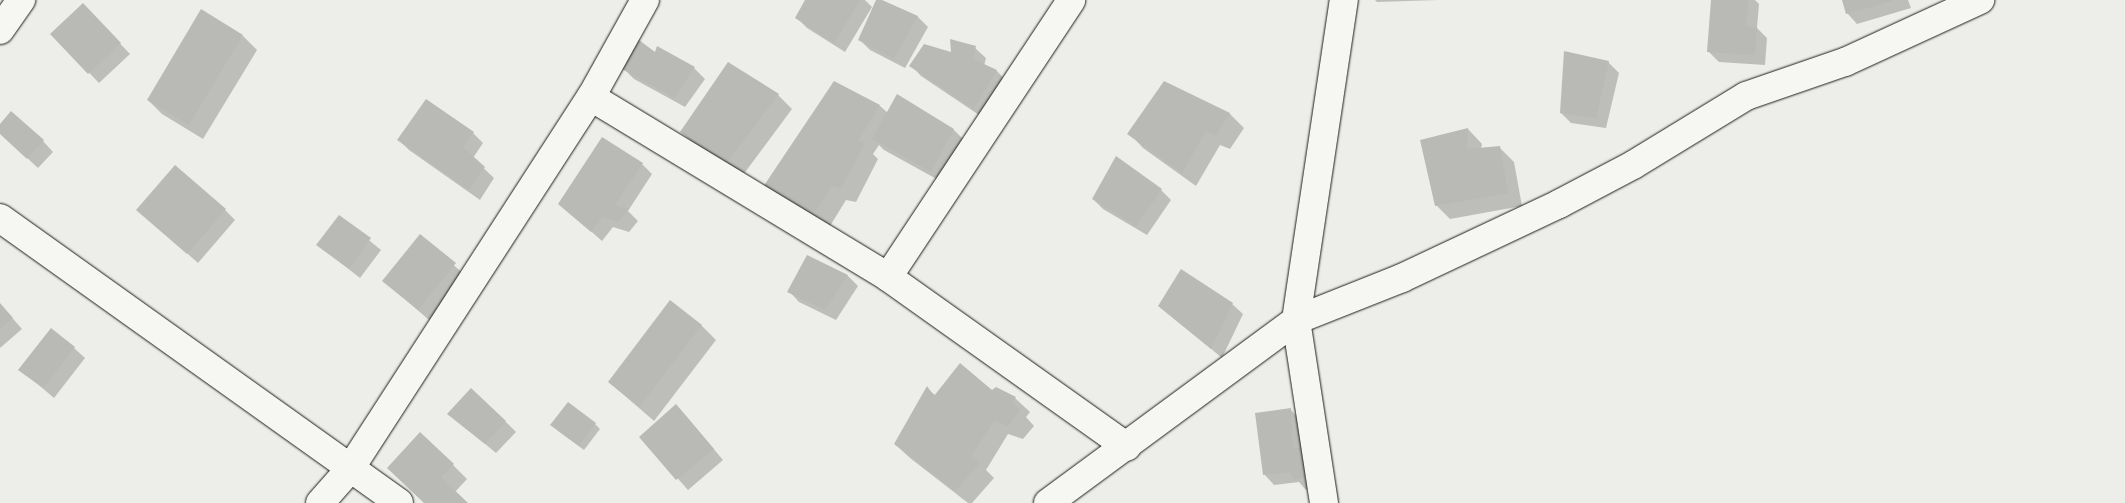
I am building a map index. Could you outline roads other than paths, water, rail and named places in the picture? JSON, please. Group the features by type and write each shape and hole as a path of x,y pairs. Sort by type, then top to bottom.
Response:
{"street":[{"path":"0,30 21,0"},
{"path":"320,503 350,469 591,97 645,0"},
{"path":"1324,503 1296,320 1344,0"},
{"path":"1048,503 1127,447 1296,320 1402,278 1559,204 1633,166 1746,96 1845,62 1980,0"},
{"path":"888,277 1069,1"},
{"path":"591,97 888,277 1127,447"},
{"path":"0,218 399,503"}]}
